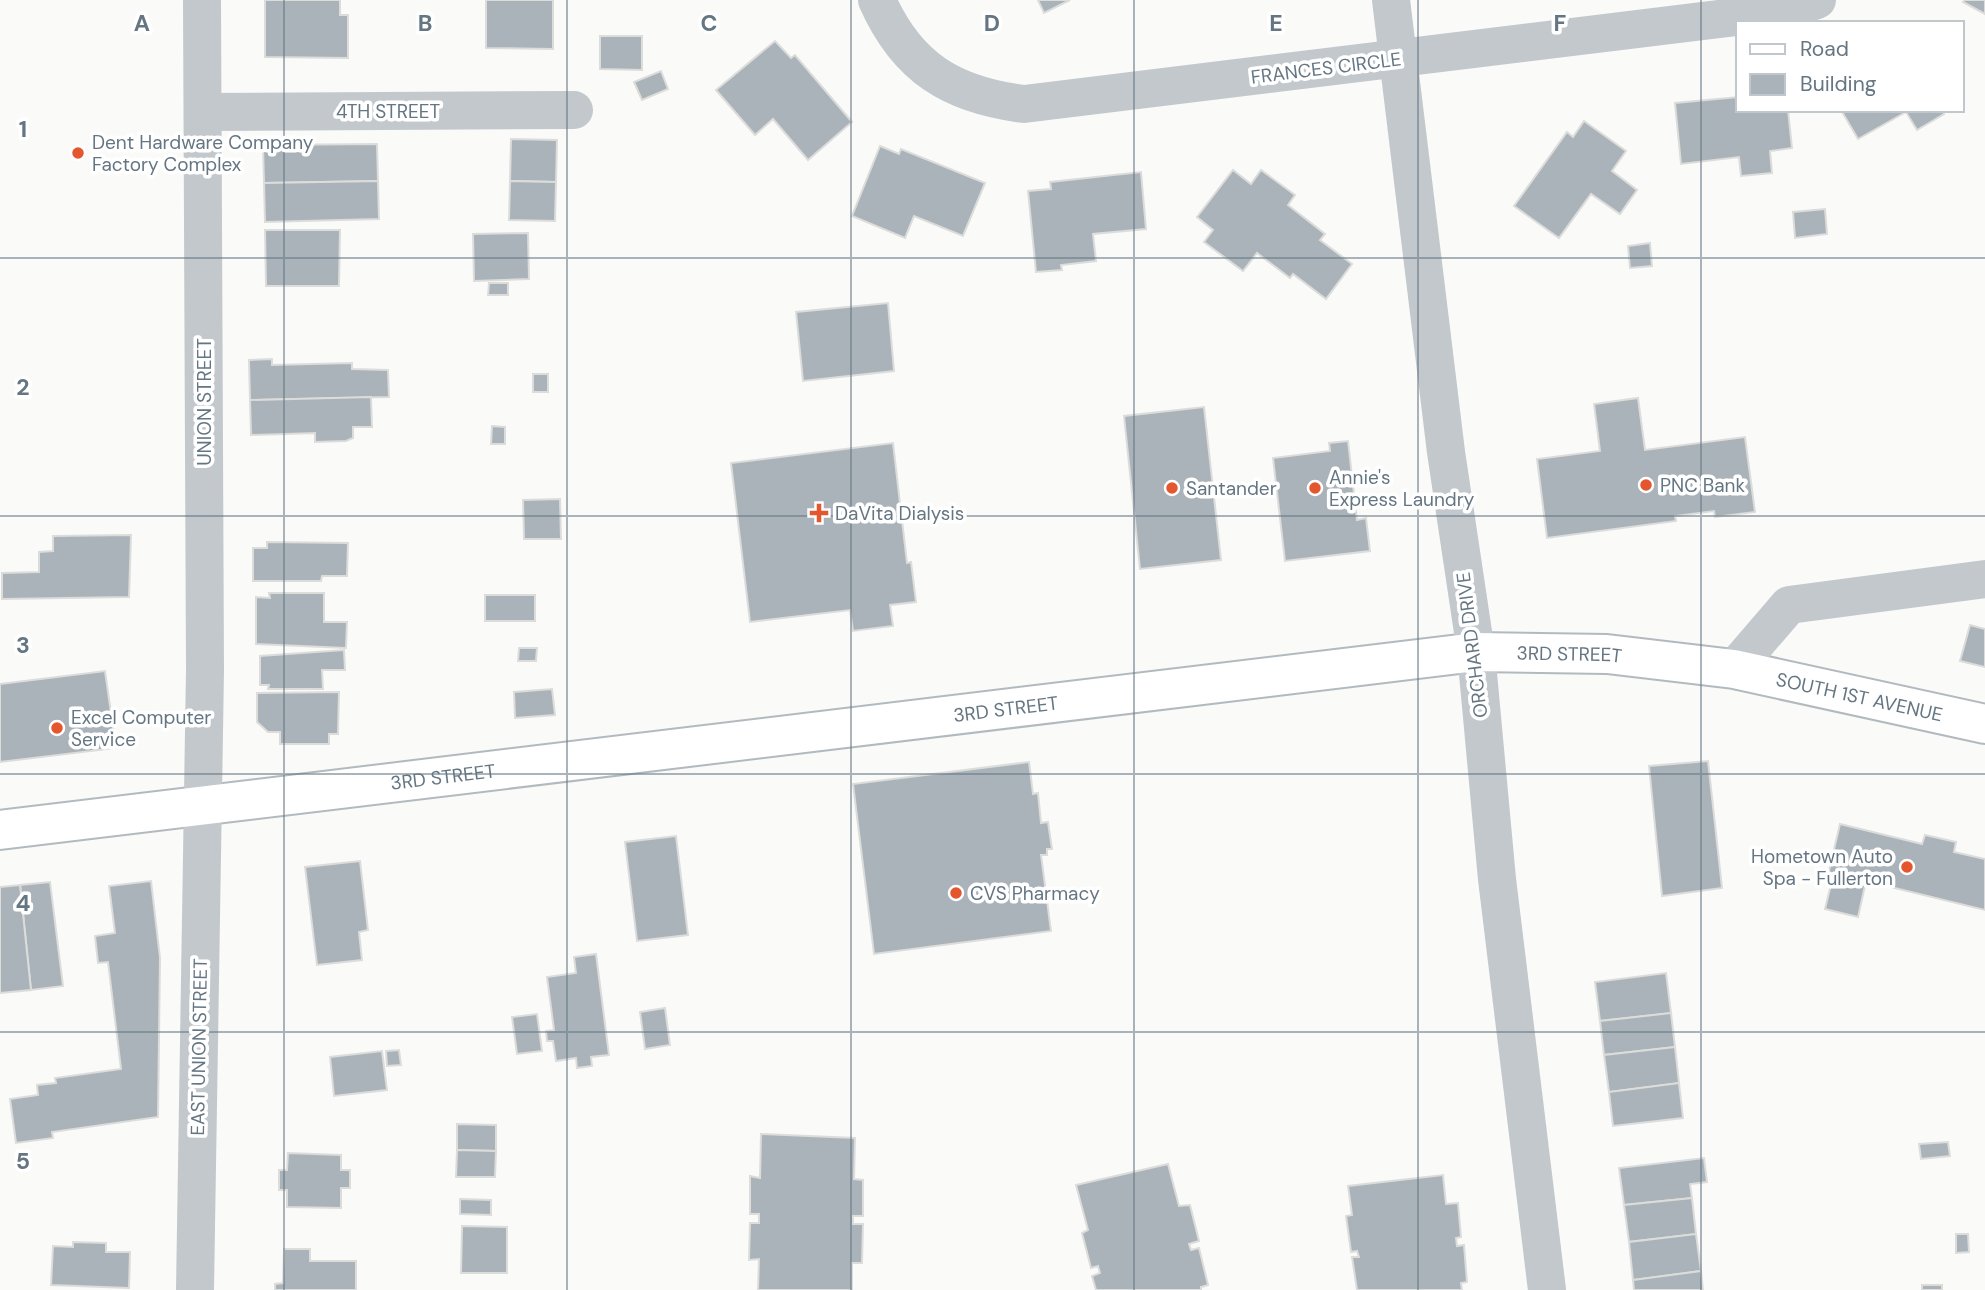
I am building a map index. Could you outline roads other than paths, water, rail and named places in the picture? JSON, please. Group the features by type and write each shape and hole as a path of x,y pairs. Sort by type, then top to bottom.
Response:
{"main road":[{"name":"3RD STREET","path":"0,830 990,713 1476,652 1607,654 1734,669"},
{"name":"SOUTH 1ST AVENUE","path":"1734,669 1985,724"}],"street":[{"name":"UNION STREET","path":"202,0 203,804"},
{"name":"FRANCES CIRCLE","path":"877,0 889,28 916,61 947,83 986,99 1024,104 1784,11 1817,0"},
{"name":"ORCHARD DRIVE","path":"1391,0 1446,452 1476,652 1497,879 1547,1290"},
{"name":"4TH STREET","path":"203,112 574,110"},
{"path":"1734,669 1789,605 1985,579"},
{"name":"EAST UNION STREET","path":"195,1290 203,804"}],"place":[{"name":"Dent Hardware Company Factory Complex","path":"78,153"},
{"name":"PNC Bank","path":"1646,485"},
{"name":"Santander","path":"1172,488"},
{"name":"Annie's Express Laundry","path":"1315,488"},
{"name":"DaVita Dialysis","path":"819,513"},
{"name":"Excel Computer Service","path":"57,728"},
{"name":"Hometown Auto Spa - Fullerton","path":"1907,867"},
{"name":"CVS Pharmacy","path":"956,893"}]}
